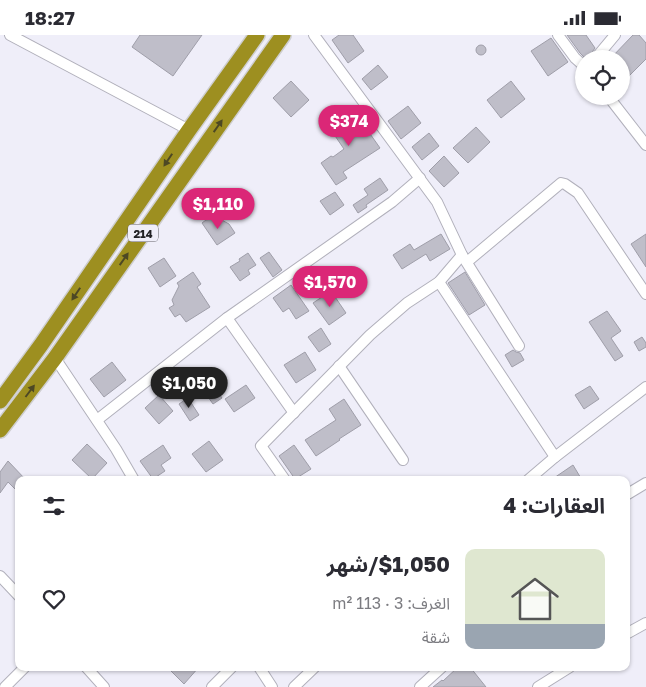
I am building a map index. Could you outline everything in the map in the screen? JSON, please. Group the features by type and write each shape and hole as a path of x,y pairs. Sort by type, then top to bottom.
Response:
{"highway":[{"name":"214","path":"0,401 41,345 188,130 257,35"},
{"name":"214","path":"0,430 55,358 282,35"}],"street":[{"path":"10,35 188,130"},
{"path":"314,35 437,202 465,259 519,346"},
{"path":"558,35 575,58"},
{"path":"602,50 615,35"},
{"path":"616,105 645,140"},
{"path":"97,420 227,318 392,202 420,178"},
{"path":"282,476 261,446 370,335 407,303 439,282 561,183 565,183 578,193 646,295"},
{"path":"439,282 555,457"},
{"path":"227,318 294,413"},
{"path":"55,358 116,449 132,476"},
{"path":"339,366 403,460"},
{"path":"533,476 646,387"},
{"path":"630,493 646,483"},
{"path":"0,576 15,592"},
{"path":"630,632 646,623"},
{"path":"4,687 22,671"},
{"path":"90,671 104,687"},
{"path":"212,687 228,671"},
{"path":"262,671 272,687"},
{"path":"294,687 311,671"},
{"path":"420,687 438,671"},
{"path":"538,687 564,671"}],"building":[{"path":"140,35 202,35 173,76 132,47"},
{"path":"339,35 353,35 364,51 348,63 332,40"},
{"path":"567,35 586,35 595,48 594,50 578,50"},
{"path":"633,35 639,35 646,43 646,59 630,75 630,50 619,50"},
{"path":"551,38 568,62 548,76 531,51"},
{"path":"479,45 483,45 486,50 485,54 479,55 476,52 476,48"},
{"path":"378,65 388,77 371,90 362,79"},
{"path":"291,81 309,100 291,117 273,98"},
{"path":"511,81 525,99 501,118 487,100"},
{"path":"408,106 421,123 401,139 388,121"},
{"path":"354,111 380,148 343,172 347,178 336,185 321,163 344,149 329,127"},
{"path":"476,127 490,142 468,163 453,148"},
{"path":"429,133 439,146 422,160 412,147"},
{"path":"444,156 459,173 444,187 429,171"},
{"path":"380,178 388,190 358,213 353,205 368,195 364,189"},
{"path":"335,192 344,205 330,215 320,201"},
{"path":"218,218 229,224 235,233 217,245 202,223 206,220"},
{"path":"441,234 450,249 430,261 426,254 402,269 393,255 410,244 414,250"},
{"path":"646,234 646,267 631,244"},
{"path":"269,252 282,270 273,277 260,258"},
{"path":"248,253 256,265 248,270 250,274 240,281 230,267"},
{"path":"164,258 176,276 160,287 148,268"},
{"path":"193,272 201,284 197,287 210,307 186,322 180,314 175,317 169,308 174,305 172,300 179,286 177,283"},
{"path":"465,272 485,305 469,315 448,283"},
{"path":"291,285 309,311 296,319 289,308 283,312 273,298"},
{"path":"331,291 346,313 329,325 313,303"},
{"path":"607,311 621,331 611,338 623,356 615,361 589,322"},
{"path":"321,328 331,344 319,352 308,337"},
{"path":"642,337 646,347 639,351 634,342"},
{"path":"513,350 520,353 524,360 512,367 505,355"},
{"path":"305,352 316,370 296,383 284,365"},
{"path":"112,362 126,380 104,397 90,379"},
{"path":"210,381 222,398 213,404 201,387"},
{"path":"246,385 255,398 234,412 225,399"},
{"path":"590,386 599,399 584,409 575,395"},
{"path":"159,395 173,411 159,424 145,408"},
{"path":"188,398 199,415 190,421 179,404"},
{"path":"344,399 361,425 316,456 305,440 336,420 329,409"},
{"path":"209,441 223,460 206,472 192,454"},
{"path":"87,444 107,463 95,476 89,476 72,460"},
{"path":"163,445 171,458 161,465 165,471 158,476 151,476 140,461"},
{"path":"294,445 311,469 300,476 293,476 279,456"},
{"path":"8,461 22,476 15,476 15,489 8,482 0,493 0,472"},
{"path":"573,465 580,476 557,476"},
{"path":"171,671 195,671 184,684"},
{"path":"454,671 473,671 486,687 433,687"}]}
